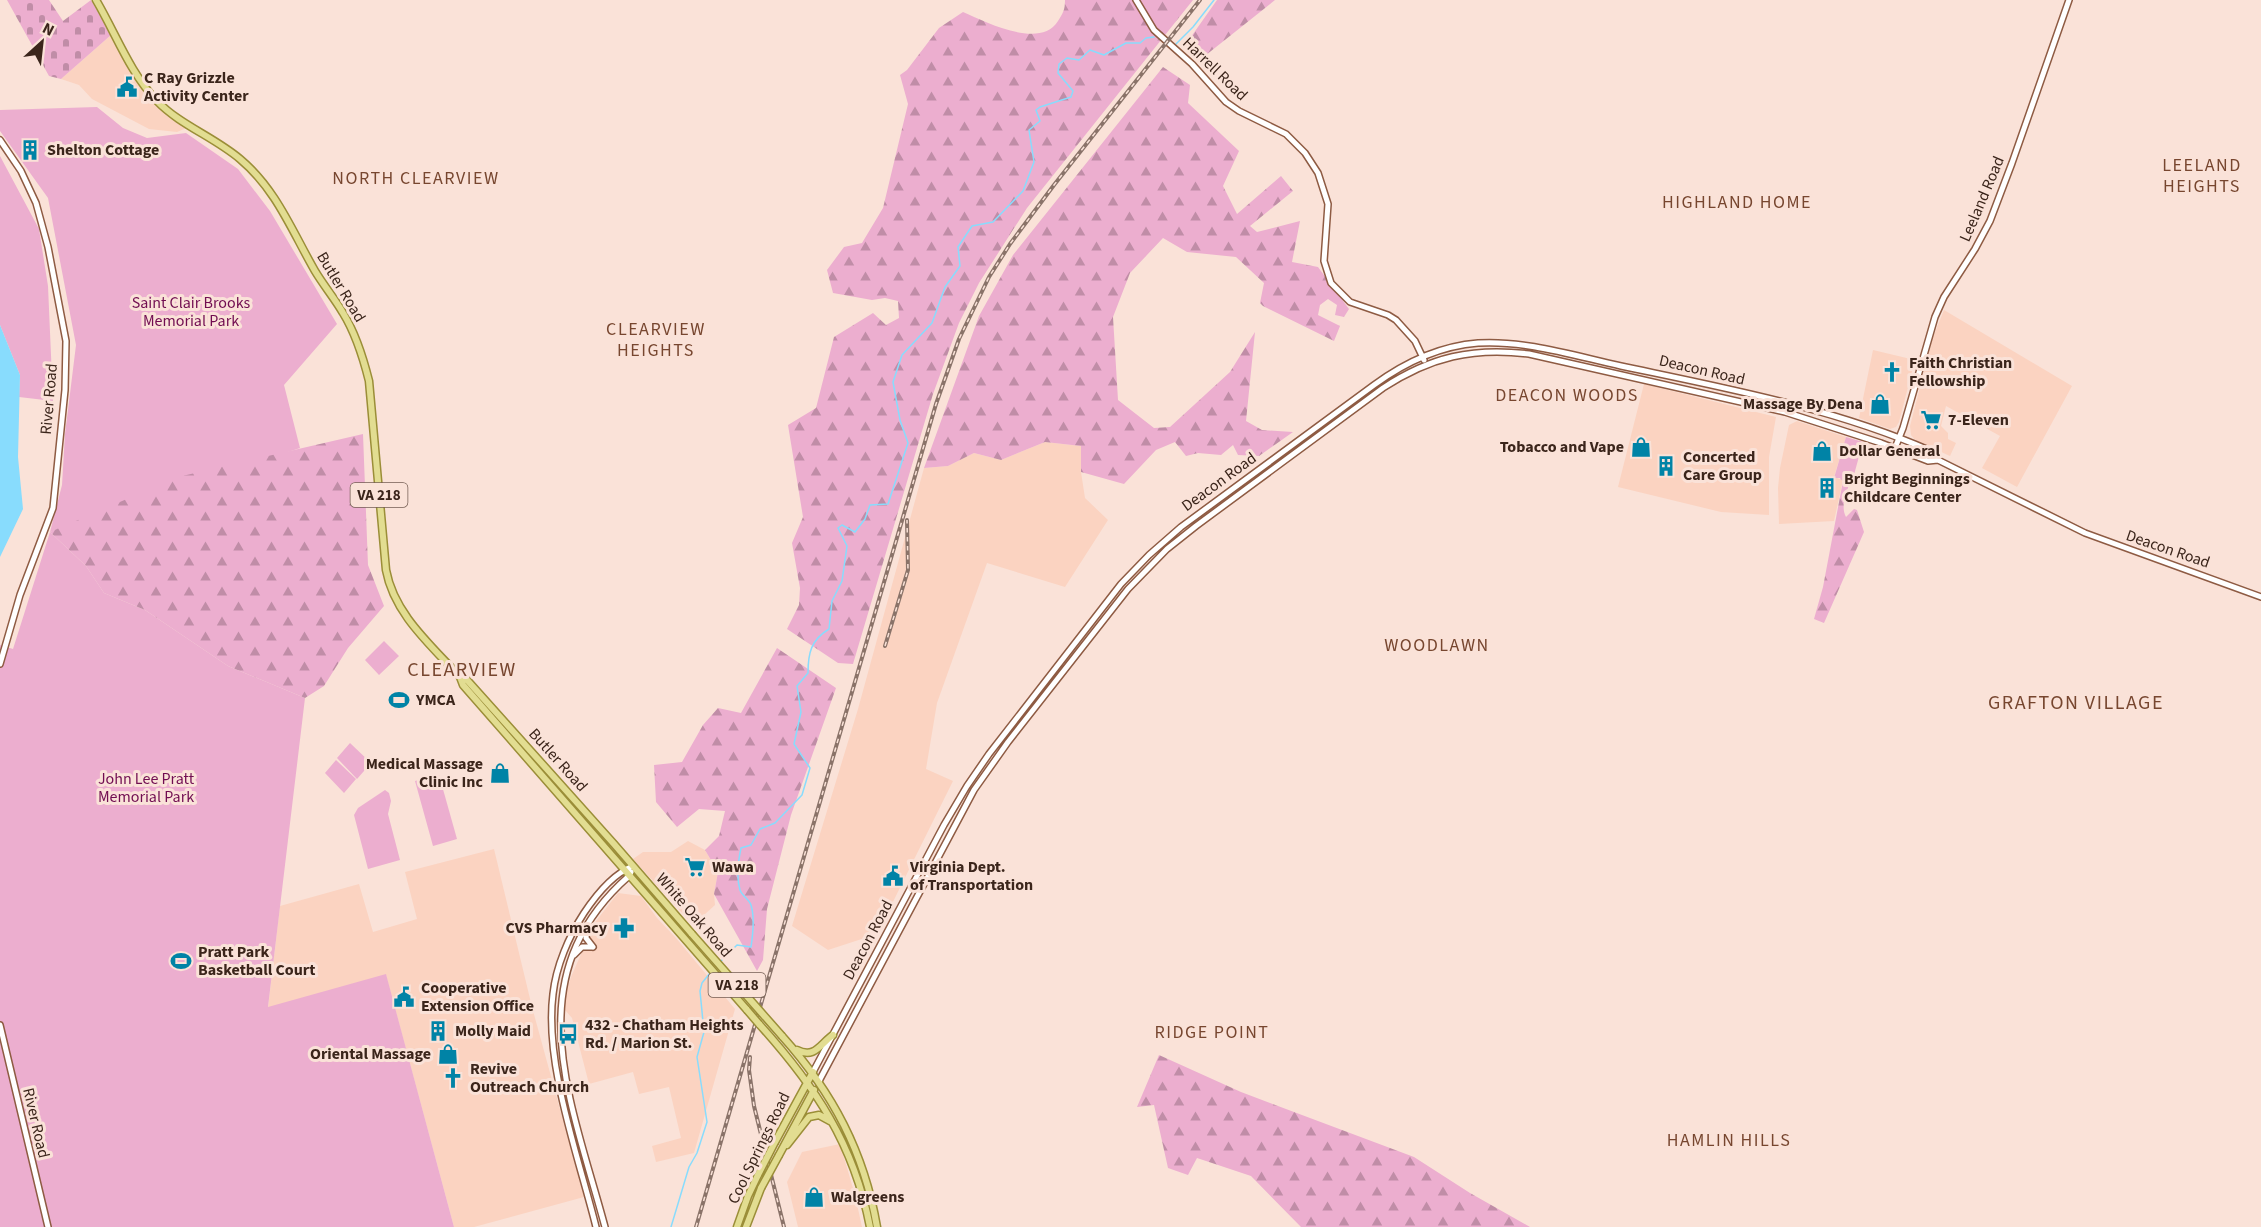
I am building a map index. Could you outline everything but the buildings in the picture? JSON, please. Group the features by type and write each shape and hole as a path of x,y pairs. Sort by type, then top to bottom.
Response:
{"main road":[{"name":"Butler Road","path":"96,0 130,63 157,101 171,113 228,149 268,187 315,270 351,327 362,353 369,381 386,570 390,590 404,613 460,677 463,685 624,870"},
{"name":"Harrell Road","path":"1136,0 1154,30 1192,64 1226,102 1239,111 1278,129 1305,153 1318,173 1328,204 1324,261 1331,283 1350,302 1386,314 1396,320 1415,341 1426,364"},
{"name":"Leeland Road","path":"1900,438 1935,317 1944,297 1990,221 2069,0"},
{"name":"River Road","path":"0,140 29,185 42,222 64,324 66,361 58,477 53,508 20,595 0,664"},
{"name":"Deacon Road","path":"808,1082 944,825 967,786 1004,735 1132,572 1165,540 1386,376 1423,357 1449,348 1478,343 1530,346 1848,420 1931,451 1938,460 2085,533 2261,597"},
{"name":"Deacon Road","path":"814,1091 950,831 974,790 1008,742 1128,589 1154,561 1196,526 1383,388 1426,364 1464,354 1501,351 1529,354 1785,412 1928,461 1938,460"},
{"path":"1895,448 1900,438"},
{"name":"Butler Road","path":"460,677 467,679 633,866"},
{"path":"596,1227 555,1061 551,1023 552,994 564,952 580,920 589,906 624,870 633,866"},
{"path":"605,1227 574,1113 562,1052 560,1005 562,988 572,957 587,922 629,876 633,866"},
{"name":"White Oak Road","path":"633,866 813,1072 840,1115 859,1156 877,1227"},
{"name":"VA 218","path":"624,870 629,876"},
{"name":"White Oak Road","path":"629,876 808,1082 835,1125 850,1158 864,1199 870,1227"},
{"path":"572,957 582,947 593,947 586,938 587,922"},
{"name":"River Road","path":"0,1025 48,1227"},
{"path":"794,1049 808,1054 814,1052 833,1035"},
{"name":"Cool Springs Road","path":"737,1227 758,1175 808,1082"},
{"name":"Cool Springs Road","path":"746,1227 761,1188 814,1091"},
{"path":"780,1154 809,1117 824,1117 835,1125"}],"shaded area":[{"path":"111,35 144,92 156,105 189,127 177,132 149,129 92,99 79,85 61,79"},
{"path":"1944,310 2072,386 2017,487 1982,468 2000,436 1946,406 1941,426 1948,433 1948,439 1956,443 1950,456 1915,440 1911,435 1910,426 1933,337"},
{"path":"1873,350 1915,360 1899,422 1896,427 1890,429 1859,418"},
{"path":"1644,384 1776,417 1769,457 1769,515 1721,512 1618,487"},
{"path":"1797,421 1846,437 1834,477 1843,480 1834,521 1779,524 1780,468 1789,425"},
{"path":"1045,442 1081,446 1081,472 1085,498 1108,520 1065,587 987,563 937,703 926,769 953,781 877,934 828,950 792,926 858,709 924,468 948,466 974,453 1001,460"},
{"path":"688,841 705,850 718,872 714,894 715,905 693,925 633,859 643,852 671,852"},
{"path":"494,849 532,1007 584,1197 474,1227 454,1227 386,975 268,1008 280,906 359,884 373,932 417,919 405,872"},
{"path":"618,893 641,896 735,1009 694,1153 656,1162 652,1146 681,1138 669,1087 639,1094 633,1072 589,1084 572,1018 565,1010 565,996 589,936 589,930"},
{"path":"840,1144 862,1227 798,1227 787,1182 802,1152"}],"green space":[{"path":"7,0 49,0 63,21 91,0 111,35 61,79 49,76"},
{"path":"1065,0 1193,0 1027,208 979,283 959,323 933,394 853,664 838,663 787,629 799,605 800,588 792,543 803,517 788,425 816,408 834,337 873,313 886,325 899,318 898,301 885,298 872,300 833,293 827,270 844,247 862,243 883,208 908,104 900,75 907,70 939,28 963,12 1012,31 1026,34 1039,33 1050,29 1058,21 1065,6"},
{"path":"1217,0 1275,0 1201,59 1186,44"},
{"path":"1163,67 1190,85 1188,103 1239,151 1223,186 1237,214 1281,176 1293,191 1250,226 1257,232 1300,221 1292,262 1318,267 1349,309 1344,317 1335,315 1337,305 1328,299 1320,305 1318,315 1340,326 1334,341 1263,306 1260,303 1264,283 1236,257 1187,252 1163,238 1130,273 1113,317 1118,400 1154,428 1170,427 1230,372 1255,332 1246,421 1262,430 1293,432 1259,456 1238,455 1233,445 1221,455 1198,453 1186,456 1175,442 1156,450 1124,484 1081,472 1081,446 1045,442 1001,460 974,453 948,466 924,468 979,316 1013,255"},
{"name":"Saint Clair Brooks Memorial Park","path":"97,107 123,128 147,138 186,133 238,169 270,211 337,324 284,385 300,448 50,532 62,485 65,434 76,345 48,198 0,131 0,110"},
{"path":"0,156 39,229 48,286 53,401 19,397 20,375 0,325"},
{"path":"1338,414 1303,444 1190,527 1225,498"},
{"path":"363,434 368,565 384,606 348,648 324,686 305,698 228,666 145,610 104,593 86,566 50,532 178,477"},
{"path":"1846,437 1863,442 1852,482 1847,478 1834,478"},
{"path":"1841,477 1850,481 1844,513 1846,517 1854,509 1857,510 1864,532 1824,623 1814,619 1823,587 1843,481"},
{"name":"John Lee Pratt Memorial Park","path":"50,532 86,566 104,593 145,610 228,666 305,698 268,1007 386,974 454,1227 0,1227 0,645 13,649"},
{"name":"YMCA","path":"384,641 399,656 379,675 365,660"},
{"path":"777,648 836,688 791,815 767,909 763,960 757,971 714,894 718,872 705,850 719,836 725,811 699,809 677,827 656,802 654,765 682,762 703,725 718,708 741,713"},
{"path":"350,743 371,763 357,779 337,758"},
{"path":"336,760 356,779 344,793 325,773"},
{"path":"439,775 457,839 433,846 415,781"},
{"path":"385,790 389,793 391,801 388,814 400,860 368,869 354,815 358,808"},
{"path":"1159,1055 1241,1092 1414,1157 1470,1193 1530,1227 1301,1227 1251,1176 1197,1158 1188,1175 1168,1168 1154,1105 1137,1107"}],"water":[{"path":"0,325 20,375 18,457 23,509 0,557"}],"waterway":[{"path":"1176,44 1214,0"},
{"path":"719,963 737,945 751,947 752,910 750,903 741,892 738,880 741,848 751,845 760,829 775,823 802,795 810,768 794,744 801,712 797,686 808,673 810,653 814,642 829,629 832,601 842,581 847,546 838,528 842,525 855,532 865,519 870,505 888,504 908,443 900,420 893,382 902,355 932,323 945,287 960,266 958,247 972,226 993,222 1023,191 1034,162 1029,130 1040,121 1036,110 1071,97 1073,91 1058,73 1059,64 1067,58 1079,60 1090,50 1104,55 1126,43 1140,43 1146,38 1154,37"},
{"path":"671,1227 689,1167 697,1153 707,1122 697,1057 704,1032 700,991 702,983 710,973"}],"railway":[{"path":"696,1227 936,404 959,339 989,277 1010,244 1200,0"},
{"path":"885,646 908,570 907,520"},
{"path":"750,1057 749,1070 754,1106 784,1227"}],"place":[{"name":"C Ray Grizzle Activity Center","path":"127,87"},
{"name":"Shelton Cottage","path":"30,150"},
{"name":"Faith Christian Fellowship","path":"1892,372"},
{"name":"Massage By Dena","path":"1880,404"},
{"name":"7-Eleven","path":"1931,420"},
{"name":"Tobacco and Vape","path":"1641,447"},
{"name":"Dollar General","path":"1822,451"},
{"name":"Concerted Care Group","path":"1666,466"},
{"name":"Bright Beginnings Childcare Center","path":"1827,488"},
{"name":"YMCA","path":"399,700"},
{"name":"Medical Massage Clinic Inc","path":"500,773"},
{"name":"Wawa","path":"695,867"},
{"name":"Virginia Dept. of Transportation","path":"893,876"},
{"name":"CVS Pharmacy","path":"624,928"},
{"name":"Pratt Park Basketball Court","path":"181,961"},
{"name":"Cooperative Extension Office","path":"404,997"},
{"name":"Molly Maid","path":"438,1031"},
{"name":"432 - Chatham Heights Rd. / Marion St.","path":"568,1034"},
{"name":"Oriental Massage","path":"448,1054"},
{"name":"Revive Outreach Church","path":"453,1078"},
{"name":"Walgreens","path":"814,1197"}],"district":[{"name":"LEELAND HEIGHTS","path":"2202,175"},
{"name":"NORTH CLEARVIEW","path":"416,178"},
{"name":"HIGHLAND HOME","path":"1737,202"},
{"name":"CLEARVIEW HEIGHTS","path":"656,339"},
{"name":"DEACON WOODS","path":"1567,395"},
{"name":"WOODLAWN","path":"1437,645"},
{"name":"CLEARVIEW","path":"462,670"},
{"name":"GRAFTON VILLAGE","path":"2076,703"},
{"name":"RIDGE POINT","path":"1212,1032"},
{"name":"HAMLIN HILLS","path":"1729,1140"}]}
